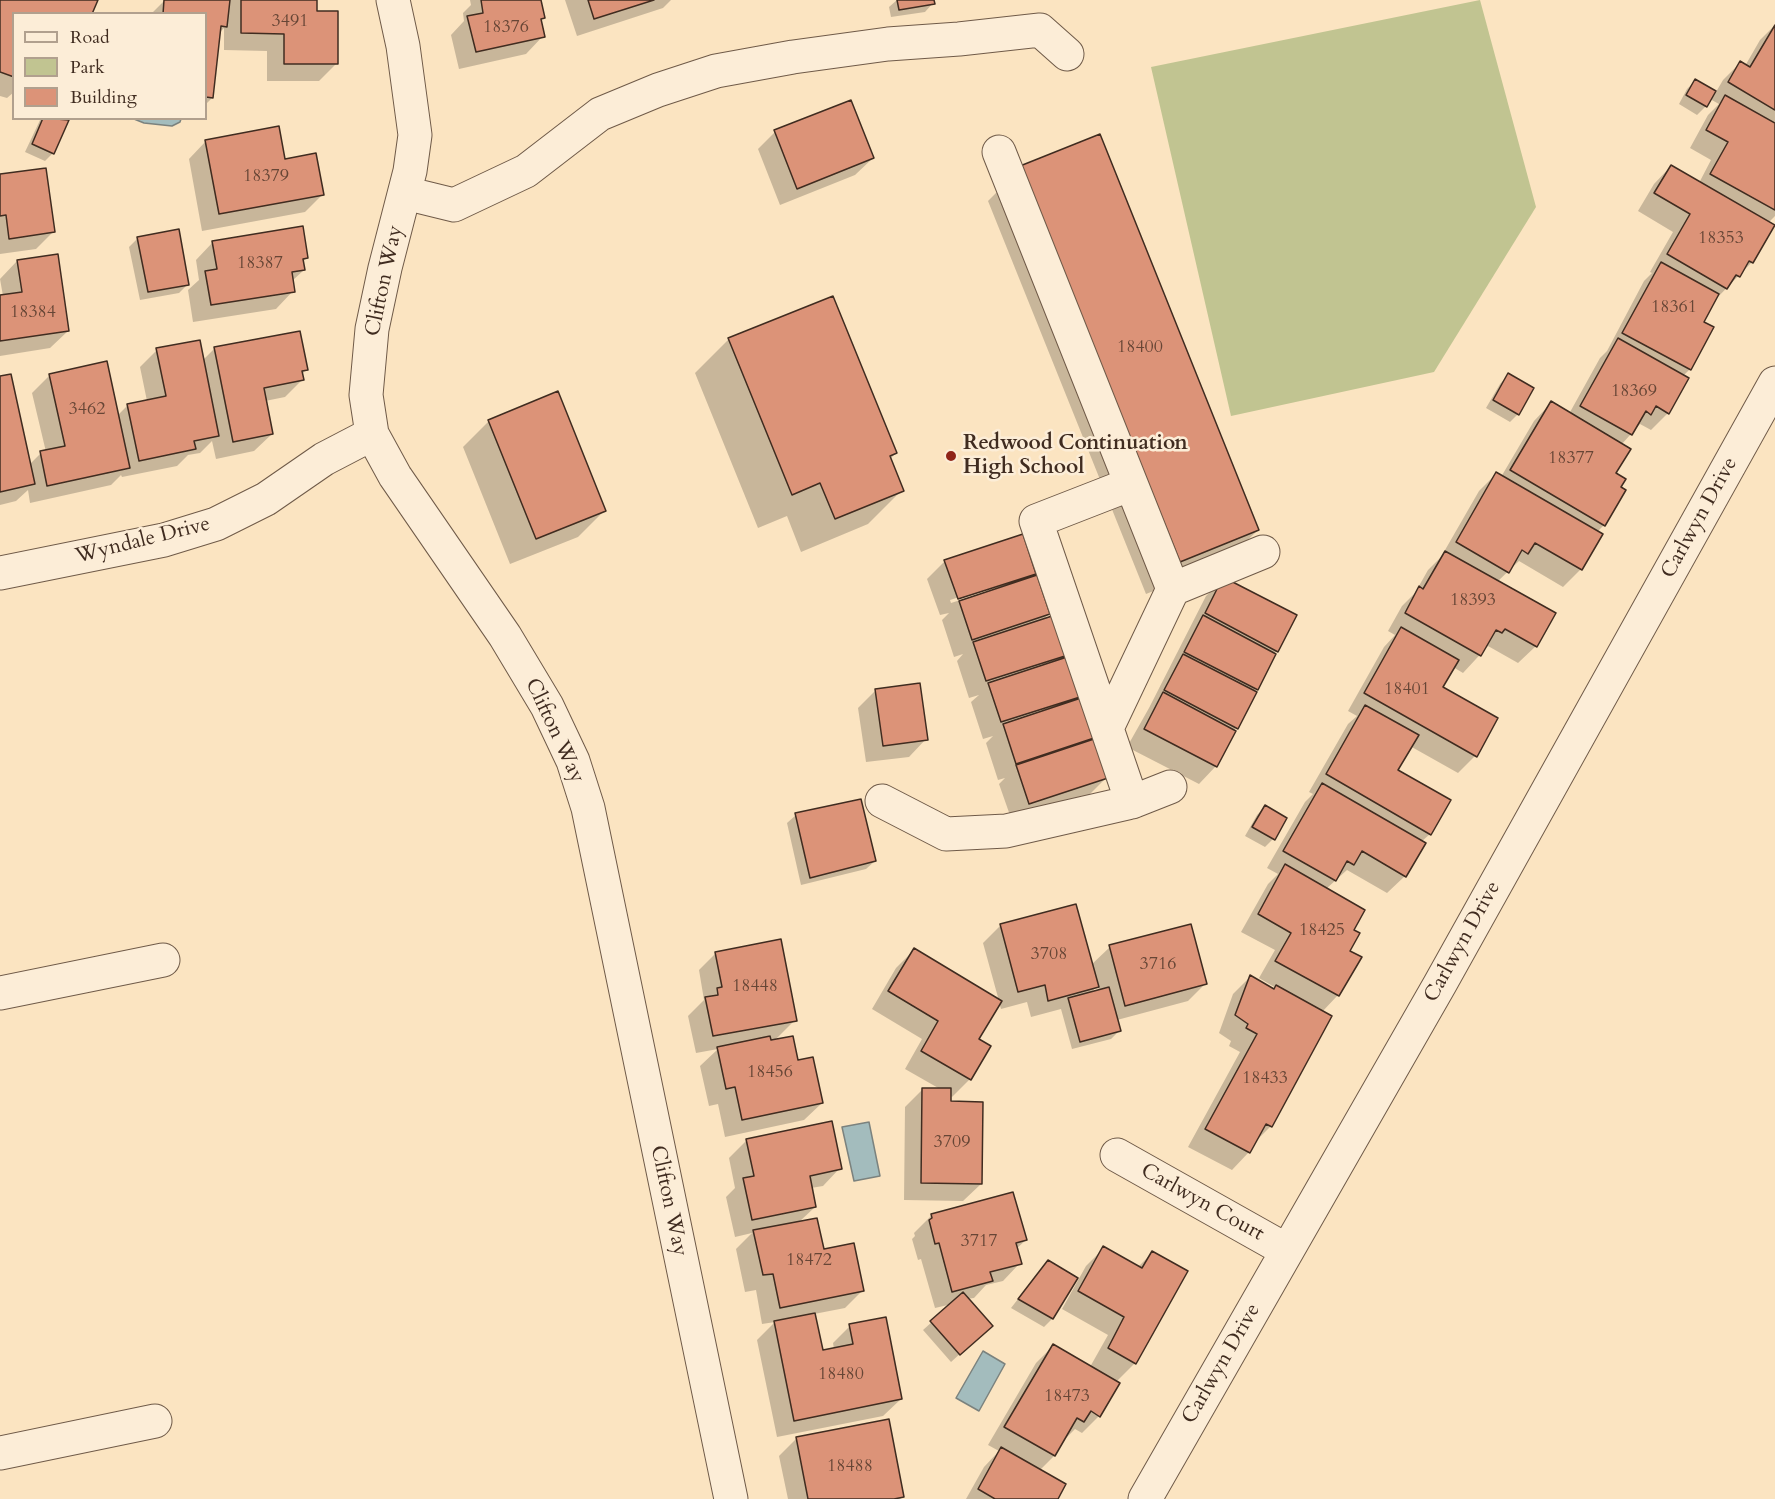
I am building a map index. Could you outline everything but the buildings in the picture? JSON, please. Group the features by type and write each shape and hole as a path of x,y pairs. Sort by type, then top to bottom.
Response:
{"street":[{"name":"Clifton Way","path":"393,0 406,68 415,135 410,171 372,329 366,395 372,434 395,476 505,636 547,706 573,761 588,808 731,1499"},
{"path":"405,193 454,205 526,171 600,114 658,90 716,71 888,44 1040,30 1067,54"},
{"path":"999,152 1173,589"},
{"name":"Carlwyn Drive","path":"1145,1499 1440,984 1775,383"},
{"name":"Wyndale Drive","path":"0,573 164,540 216,524 266,499 324,459 372,434"},
{"path":"1131,484 1036,521 1132,802"},
{"path":"1107,728 1173,589 1263,552"},
{"path":"882,801 946,834 1006,831 1132,802 1170,787"},
{"path":"0,993 163,960"},
{"name":"Carlwyn Court","path":"1117,1155 1286,1250"},
{"path":"0,1453 155,1421"}],"green space":[{"path":"1480,0 1536,207 1434,372 1231,416 1151,67"}],"water":[{"path":"136,120 180,120 172,126"},
{"path":"869,1122 880,1176 854,1181 842,1127"},
{"path":"983,1351 1005,1364 979,1411 956,1398"}],"place":[{"name":"Redwood Continuation High School","path":"951,456"}]}
